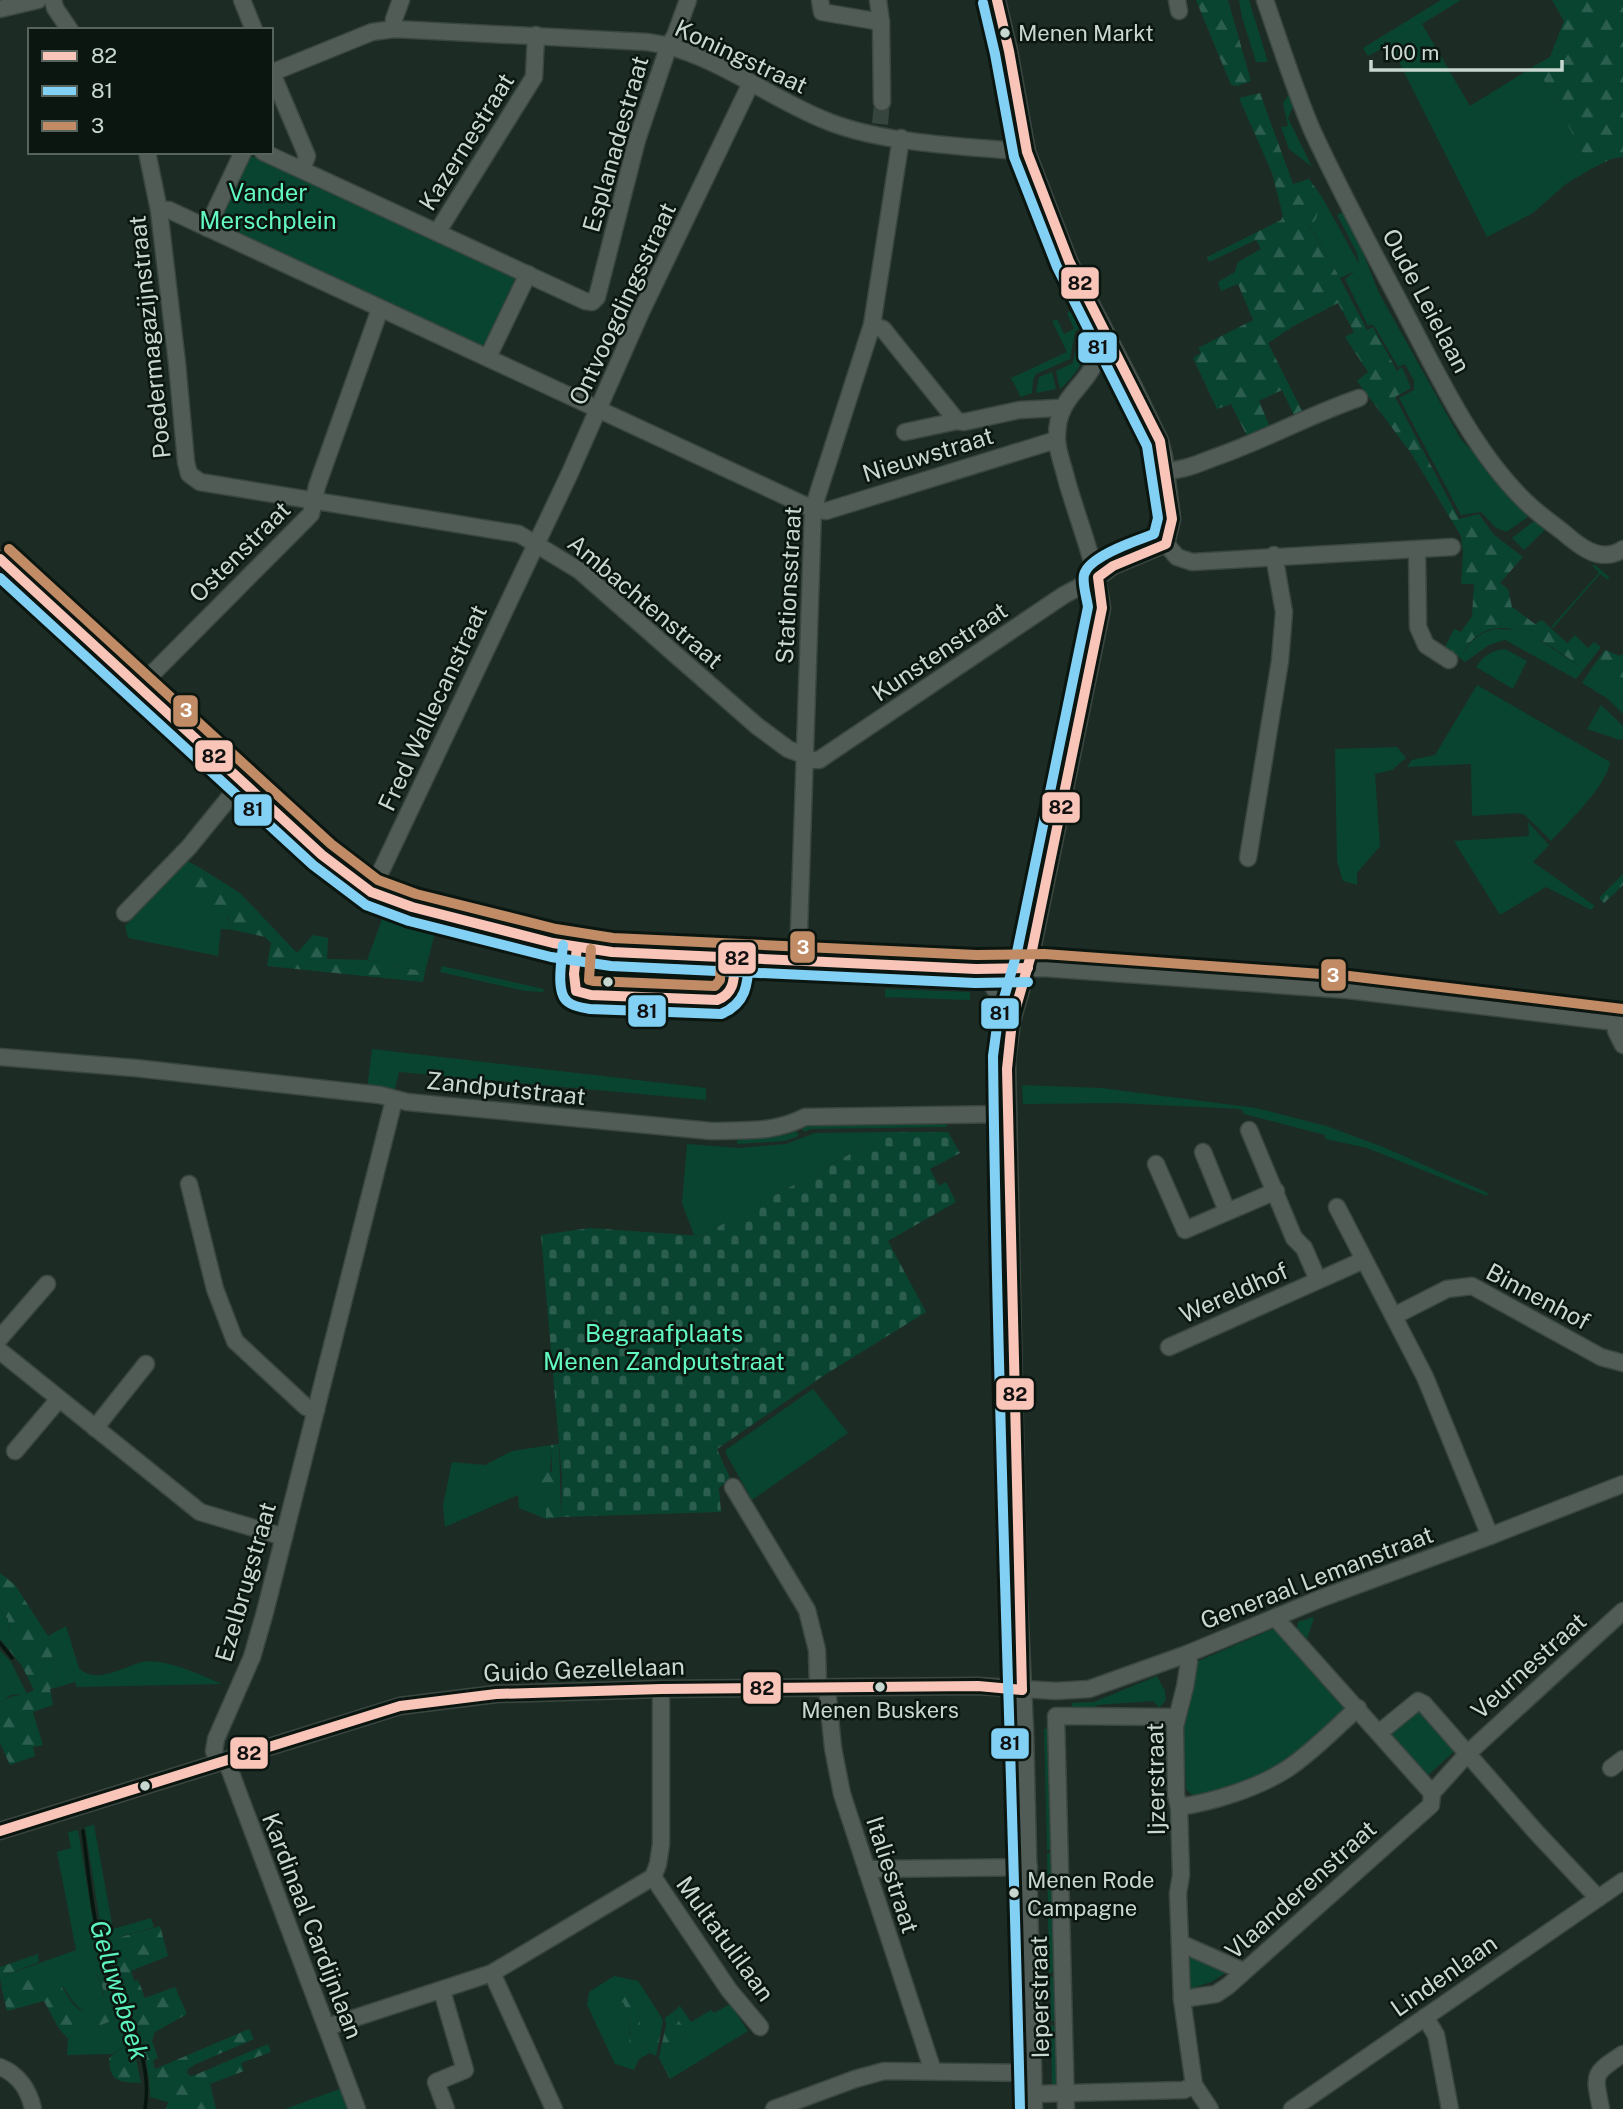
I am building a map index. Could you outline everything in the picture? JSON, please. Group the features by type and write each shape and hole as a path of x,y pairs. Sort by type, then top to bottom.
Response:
{"street":[{"path":"0,9 38,0"},
{"path":"53,0 55,8 69,28"},
{"path":"242,0 253,28"},
{"path":"394,29 394,19 401,0"},
{"name":"Esplanadestraat","path":"528,274 585,301 592,302 597,297 642,122 688,0"},
{"path":"820,0 822,12 881,22"},
{"path":"878,0 881,22 882,102"},
{"name":"Ieperstraat","path":"996,0 1010,51 1027,152 1069,261 1160,441 1172,519 1166,544"},
{"name":"Oude Leielaan","path":"1265,0 1312,130 1390,283 1470,429 1497,469 1522,499 1577,544 1591,553 1604,556 1616,554 1623,549"},
{"name":"Koningstraat","path":"273,72 372,32 394,29 536,35 669,45 822,120 844,128 879,129 901,138 1027,152"},
{"name":"Kazernestraat","path":"438,231 534,77 536,35"},
{"path":"273,78 307,156 302,169"},
{"name":"Ontvoogdingsstraat","path":"536,544 641,313 751,83"},
{"name":"Stationsstraat","path":"798,961 813,509 872,326 901,138"},
{"name":"Poedermagazijnstraat","path":"147,154 159,210 186,462 190,474 200,482 313,500"},
{"path":"207,228 242,154"},
{"path":"268,154 528,274 488,357"},
{"path":"159,210 169,210 813,509"},
{"name":"Ostenstraat","path":"139,687 311,514 313,500 380,309"},
{"name":"Ieperstraat","path":"1034,2101 1007,1060 1012,1021 1028,968 1102,608 1098,577 1073,504 1056,440 1061,410 1070,395 1088,377 1098,349 1094,313"},
{"path":"872,326 883,329 957,421"},
{"path":"1088,377 1098,369 1111,366 1126,374"},
{"path":"1166,471 1192,466 1240,449 1325,409 1359,398"},
{"path":"905,432 1028,410 1061,410"},
{"name":"Nieuwstraat","path":"813,509 826,511 1056,440"},
{"name":"Ambachtenstraat","path":"313,500 519,534 580,571 757,726 788,750 806,758"},
{"name":"Fred Wallecanstraat","path":"371,892 536,544"},
{"path":"1166,544 1177,557 1192,562 1274,555 1452,547"},
{"name":"Kunstenstraat","path":"806,758 819,760 1065,594 1113,566 1166,544"},
{"path":"1418,550 1418,627 1426,645 1450,660"},
{"path":"1248,858 1281,649 1284,612 1274,555"},
{"path":"0,559 322,855 371,892 445,916 553,943 657,956 976,969 1028,968 1348,990 1619,1023 1616,1031 1623,1045"},
{"path":"125,913 188,847 242,782"},
{"path":"976,969 994,986 1012,1021"},
{"name":"Zandputstraat","path":"0,1057 135,1068 367,1094 394,1100 711,1131 755,1131 786,1127 805,1117 1008,1114"},
{"name":"Ezelbrugstraat","path":"222,1761 214,1751 216,1739 252,1657 394,1100"},
{"name":"Wereldhof","path":"1249,1130 1294,1238 1304,1248 1318,1280"},
{"path":"1203,1152 1227,1211"},
{"path":"1156,1164 1185,1230 1276,1191"},
{"path":"189,1184 215,1289 234,1340 306,1407 316,1410"},
{"path":"1337,1207 1429,1385 1490,1536"},
{"name":"Wereldhof","path":"1169,1347 1364,1260"},
{"path":"0,1337 47,1284"},
{"name":"Binnenhof","path":"1394,1317 1447,1289 1472,1286 1601,1357 1623,1363"},
{"path":"0,1351 200,1512 284,1537"},
{"path":"94,1428 146,1364"},
{"path":"15,1451 59,1399"},
{"name":"Generaal Lemanstraat","path":"1022,1690 1089,1689 1187,1654 1278,1616 1623,1484"},
{"name":"Italiestraat","path":"733,1487 807,1610 817,1650 842,1794 933,2071"},
{"name":"Veurnestraat","path":"1432,1793 1466,1754 1623,1611"},
{"path":"1278,1616 1280,1623 1432,1793"},
{"name":"Ijzerstraat","path":"1187,1654 1189,1662 1185,1687 1176,1717 1182,1999 1194,2085 1210,2109"},
{"name":"Guido Gezellelaan","path":"0,1831 400,1706 437,1700 496,1694 661,1689 978,1686 1022,1690"},
{"path":"327,2027 492,1973 653,1877 661,1843 661,1689"},
{"path":"1380,1732 1418,1701 1424,1704 1466,1754 1598,1898"},
{"path":"1179,1807 1202,1803 1263,1782 1280,1773 1358,1708"},
{"name":"Ieperstraat","path":"1065,2101 1056,1716 1176,1717"},
{"name":"Kardinaal Cardijnlaan","path":"222,1761 357,2109"},
{"name":"Vlaanderenstraat","path":"1182,1999 1216,1994 1431,1805 1432,1793"},
{"path":"867,1871 1028,1867"},
{"name":"Multatulilaan","path":"653,1877 729,1990 760,2027"},
{"name":"Lindenlaan","path":"1292,2109 1623,1881"},
{"path":"1180,1943 1243,1971"},
{"path":"492,1973 554,2109"},
{"path":"442,1991 465,2070 436,2082 446,2109"},
{"path":"1425,2017 1436,2035 1450,2109"},
{"path":"1601,2109 1595,2081 1601,2069 1623,2054"},
{"path":"0,2067 11,2072 25,2088 33,2109"},
{"path":"774,2109 884,2071 1033,2073"},
{"path":"1034,2101 1065,2101 1184,2090 1194,2085"}],"green space":[{"path":"1196,0 1228,0 1251,81 1237,86 1231,85"},
{"path":"1239,0 1249,0 1268,62 1256,62"},
{"path":"1441,0 1461,0 1422,24 1470,106 1536,65 1591,169 1566,184 1533,213 1487,237 1390,44 1368,56 1363,48"},
{"path":"1552,0 1623,0 1623,157 1611,159 1591,169 1536,65 1550,57 1564,21"},
{"path":"1260,93 1293,184 1309,179 1322,197 1316,219 1309,226 1367,330 1373,327 1397,371 1402,367 1411,388 1395,397 1459,519 1479,514 1493,534 1523,557 1500,583 1508,589 1512,607 1535,624 1542,620 1567,643 1575,635 1588,648 1594,642 1601,647 1584,669 1533,636 1504,628 1477,636 1460,658 1445,647 1454,629 1461,632 1472,616 1474,584 1461,584 1461,536 1411,453 1357,381 1368,372 1345,337 1354,332 1338,303 1268,343 1302,411 1294,415 1282,390 1259,401 1270,427 1248,438 1231,404 1217,409 1193,358 1201,353 1198,348 1253,320 1238,284 1221,291 1218,282 1235,272 1238,262 1261,249 1256,240 1209,262 1207,257 1281,220 1283,216 1272,173 1239,98"},
{"path":"1289,94 1295,102 1288,118 1312,167 1289,149 1281,127 1288,126 1283,103"},
{"name":"Vander Merschplein","path":"245,154 247,154 516,277 483,349 212,226"},
{"path":"1322,197 1359,264 1357,253 1337,215 1346,210 1379,293 1460,438 1531,515 1506,532 1496,528 1481,512 1461,515 1399,398 1414,390 1414,381 1405,364 1398,367 1375,327 1371,324 1368,326 1345,279 1355,271 1340,278 1309,225 1316,218"},
{"path":"1079,307 1086,323 1075,332 1070,359 1036,374 1032,393 1021,397 1011,378 1067,352 1052,321 1057,319 1064,334 1074,329 1067,313"},
{"path":"1085,328 1086,346 1081,362 1073,376 1060,389 1056,371 1073,363 1078,335"},
{"path":"1052,372 1056,389 1036,393 1039,377"},
{"path":"1538,518 1549,526 1524,550 1512,538"},
{"path":"1592,565 1609,577 1608,580 1600,574 1553,628 1551,627 1599,573"},
{"path":"1496,629 1529,633 1584,669 1576,679 1505,640 1489,645 1465,662 1460,658 1475,639"},
{"path":"1505,649 1527,661 1513,689 1476,667 1488,654"},
{"path":"1605,650 1620,656 1623,653 1623,699 1591,669"},
{"path":"1591,669 1623,699 1623,714 1608,699 1582,683"},
{"path":"1477,685 1610,762 1594,793 1551,841 1525,815 1518,813 1472,816 1471,764 1407,767 1412,760 1435,755"},
{"path":"1601,705 1623,726 1623,739 1587,729"},
{"path":"1397,747 1406,758 1392,770 1375,774 1380,846 1357,873 1357,885 1343,881 1337,861 1335,749"},
{"path":"1528,822 1549,845 1533,862 1595,906 1591,910 1546,887 1500,915 1454,841 1529,836"},
{"path":"187,861 197,866 186,879 229,919 233,930 221,929 218,956 128,938 125,926"},
{"path":"197,866 240,893 297,953 313,935 328,938 327,959 367,960 425,972 423,982 267,966 271,943 265,937 233,930 229,918 188,891 186,879"},
{"path":"1623,874 1623,885 1604,903 1599,898"},
{"path":"384,914 436,929 425,972 367,960"},
{"path":"450,930 558,955 556,959 449,935"},
{"path":"442,966 544,989 543,992 525,991 440,972"},
{"path":"886,974 971,977 971,986 885,983"},
{"path":"885,989 970,992 970,1000 885,997"},
{"path":"372,1049 706,1088 706,1100 399,1072 394,1093 367,1089"},
{"path":"1022,1085 1101,1088 1256,1108 1326,1126 1383,1147 1488,1193 1487,1196 1367,1148 1325,1139 1325,1135 1244,1114 1241,1109 1116,1103 1023,1104"},
{"path":"946,1121 947,1127 811,1129 804,1132 801,1127 805,1125"},
{"path":"796,1131 799,1136 785,1141 737,1144 737,1138 785,1135"},
{"path":"890,1132 701,1236 694,1235 682,1203 687,1144 739,1148 786,1144 815,1133"},
{"name":"Begraafplaats Menen Zandputstraat","path":"890,1132 948,1132 960,1153 930,1169 939,1186 946,1182 956,1202 888,1241 926,1312 823,1376 717,1449 730,1478 719,1488 721,1512 561,1517 562,1478 541,1235 590,1228 701,1236"},
{"path":"813,1389 848,1433 752,1500 725,1452"},
{"path":"559,1444 561,1517 546,1519 546,1495 534,1495 534,1478 552,1471 551,1445"},
{"path":"551,1445 546,1519 519,1508 518,1495 445,1527 443,1505 452,1462 485,1465 512,1451"},
{"path":"0,1573 15,1585 48,1636 59,1687 50,1689 53,1705 33,1712 43,1745 33,1747 35,1756 10,1765 0,1743 0,1703 34,1690 22,1666 10,1651 8,1619 0,1610"},
{"path":"0,1610 8,1619 10,1651 0,1639"},
{"path":"1313,1617 1307,1639 1297,1629 1298,1622"},
{"path":"66,1626 79,1668 86,1673 101,1675 151,1661 182,1668 222,1684 77,1687 75,1682 59,1687 48,1636"},
{"path":"1275,1628 1346,1707 1347,1712 1280,1767 1224,1791 1193,1796 1186,1789 1183,1721 1196,1662"},
{"path":"0,1650 11,1662 27,1694 11,1695 0,1703"},
{"path":"1157,1676 1165,1691 1166,1700 1159,1708 1153,1701 1096,1705 1100,1713 1072,1712 1072,1703 1094,1702"},
{"path":"1421,1706 1458,1748 1426,1777 1388,1735"},
{"path":"1052,1728 1056,1850 1047,1850 1044,1729"},
{"path":"94,1825 113,1929 151,1918 154,1927 103,1942 85,1827"},
{"path":"78,1830 101,1970 95,1972 105,2001 93,2012 87,2012 77,2006 64,1988 21,1982 1,1985 0,1977 76,1950 57,1852 71,1848 68,1832"},
{"path":"1047,1853 1056,1853 1057,1908 1048,1909"},
{"path":"1048,1912 1057,1912 1058,1972 1049,1973"},
{"path":"160,1926 168,1956 131,1971 134,1981 138,1980 145,1998 175,1987 187,2014 155,2032 152,2041 158,2058 153,2061 155,2069 249,2029 254,2039 196,2064 188,2069 187,2073 190,2076 195,2075 268,2044 271,2052 241,2063 244,2071 210,2084 216,2109 166,2109 168,2102 150,2097 149,2077 139,2037 103,1942"},
{"path":"1188,1948 1232,1969 1211,1982 1190,1989"},
{"path":"38,1954 39,1962 0,1977 0,1967"},
{"path":"101,1970 123,2016 68,2039 44,2001 7,2011 1,1985 40,1978 56,1982 80,2010 98,2009 104,1997 95,1971"},
{"path":"614,1976 638,1981 660,2015 652,2022 650,2037 645,2042 638,2008 632,1996 625,1992 615,2004 623,2002 631,2020 629,2034 639,2047 647,2047 650,2053 639,2059 634,2070 615,2064 587,2005 589,1992"},
{"path":"1050,1977 1059,1977 1059,2021 1051,2021"},
{"path":"625,1992 636,2002 645,2041 650,2037 652,2021 660,2015 663,2021 656,2056 650,2053 647,2047 633,2046 629,2042 631,2020 623,2002 604,2012 598,2011 596,2001 603,1995"},
{"path":"730,2004 748,2031 683,2071 669,2044 687,2033 673,2012 680,2006 691,2022 711,2010 714,2013"},
{"path":"673,2012 687,2033 669,2044 683,2071 670,2079 659,2058 665,2018"},
{"path":"123,2016 134,2048 125,2046 113,2054 67,2055 68,2039"},
{"path":"1051,2025 1060,2026 1058,2084 1052,2085"},
{"path":"125,2046 134,2048 141,2083 118,2080 111,2072 109,2058"},
{"path":"342,2088 349,2109 285,2109"}],"waterway":[{"name":"Geluwebeek","path":"0,1643 12,1658"},
{"name":"Geluwebeek","path":"83,1831 100,1943 106,1964 132,2024 144,2066 147,2087 145,2109"}],"tunnel":[{"path":"880,124 882,102"}],"transit line":[{"name":"82","path":"997,0 1027,152 1069,261 1160,441 1172,519 1166,544 1113,566 1098,577 1102,608 1031,955 1012,1021 1007,1069 1022,1690"},
{"name":"81","path":"983,3 1014,157 1057,267 1147,446 1158,518 1154,534 1104,555 1094,561 1084,575 1088,607 1017,952 998,1019 993,1056 1020,2109"},
{"name":"3","path":"9,549 331,844 378,880 416,894 556,929 613,938 976,955 1044,954 1349,976 1623,1009"},
{"name":"82","path":"0,559 322,855 371,892 412,907 553,943 612,952 976,969 1028,968"},
{"name":"81","path":"0,578 313,865 366,905 409,921 551,957 611,966 975,983 1028,982"},
{"name":"81","path":"563,945 560,975 564,998 573,1005 590,1009 721,1014 741,999 748,977 749,960"},
{"name":"82","path":"577,947 574,974 576,991 591,995 717,1000 731,988 735,959"},
{"name":"3","path":"591,949 589,980 593,981 715,986 720,980 721,958"},
{"name":"82","path":"0,1831 400,1706 496,1694 661,1689 978,1686 1022,1690"}],"place":[{"name":"Menen Markt","path":"1005,33"},
{"name":"Menen Buskers","path":"880,1687"},
{"name":"Menen Rode Campagne","path":"1014,1893"}]}
